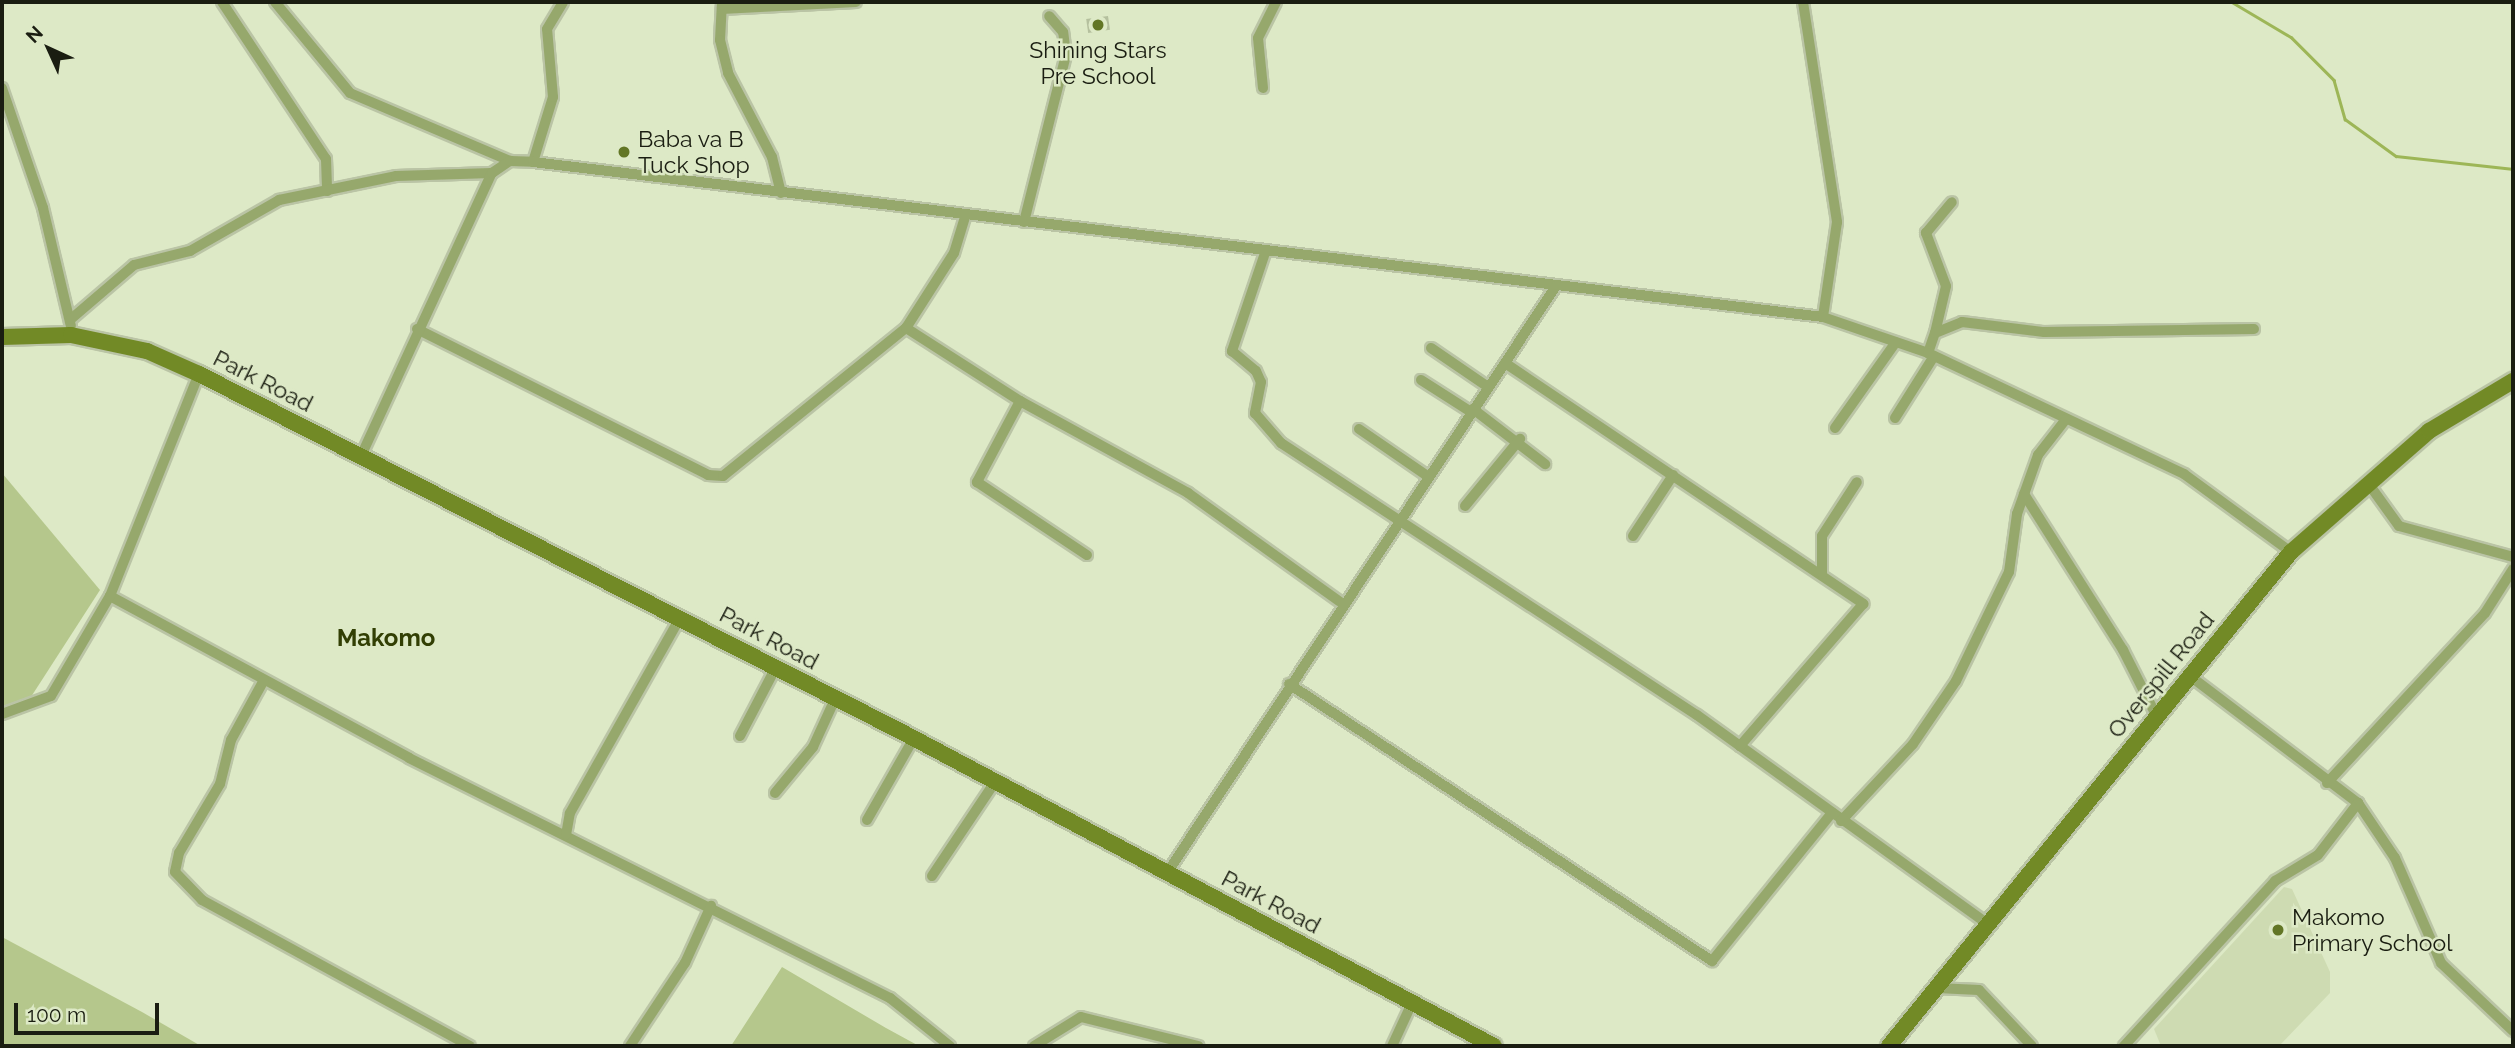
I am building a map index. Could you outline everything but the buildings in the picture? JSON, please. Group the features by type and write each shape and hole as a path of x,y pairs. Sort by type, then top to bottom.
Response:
{"street":[{"path":"222,2 326,159 327,191"},
{"path":"276,2 349,93 510,161 1823,317 1931,354 2184,474 2291,552"},
{"path":"533,162 553,97 547,29 563,2"},
{"path":"781,193 768,146 728,73 720,40 722,6 856,2"},
{"path":"1263,88 1258,38 1276,2"},
{"path":"1803,2 1837,222 1823,317"},
{"path":"1024,222 1066,55 1063,32 1049,16"},
{"path":"2,88 43,208 71,327"},
{"path":"360,456 492,173 510,161"},
{"path":"71,327 134,265 190,251 279,200 396,176 492,173"},
{"path":"1895,418 1931,354 1945,286 1926,233 1952,202"},
{"path":"417,329 708,475 723,476 906,328 954,253 965,216"},
{"path":"1266,250 1233,351 1261,383 1255,414 1281,443 1740,746 1988,924"},
{"path":"1167,873 1340,602 1556,286"},
{"path":"1935,333 1962,322 2044,332 2254,329"},
{"name":"Park Road","path":"2,337 71,327 147,351 199,374 914,738 1494,1046"},
{"path":"906,328 1020,401 1177,485 1340,602"},
{"path":"1835,428 1896,342"},
{"path":"1431,348 1488,387"},
{"path":"1505,363 1863,604 1740,746"},
{"path":"2,713 51,696 110,597 199,374"},
{"path":"1421,380 1520,439 1545,464"},
{"name":"Overspill Road","path":"1889,1046 2291,552 2429,431 2513,381"},
{"path":"1020,401 977,482 1087,555"},
{"path":"1289,684 1712,961 1836,817 1913,744 1956,681 2009,572 2024,494 2040,451 2066,419"},
{"path":"1359,429 1426,475"},
{"path":"1465,506 1520,439"},
{"path":"1633,536 1673,475"},
{"path":"1822,574 1822,536 1857,482"},
{"path":"2368,483 2399,526 2513,557"},
{"path":"2024,494 2123,649 2157,717"},
{"path":"2327,783 2484,613 2513,569"},
{"path":"110,597 264,680 890,998 950,1046"},
{"path":"566,835 570,813 680,618"},
{"path":"740,736 776,667"},
{"path":"2190,676 2327,783 2358,803 2395,858 2441,963 2513,1031"},
{"path":"264,680 231,740 220,784 179,853 175,872 202,900 470,1046"},
{"path":"775,793 813,747 835,699"},
{"path":"867,820 914,738"},
{"path":"932,876 995,782"},
{"path":"2124,1046 2275,881 2318,855 2358,803"},
{"path":"630,1046 685,963 711,906"},
{"path":"1937,988 1979,990 2032,1046"},
{"path":"1392,1046 1412,1003"},
{"path":"1034,1046 1081,1017 1198,1046"}],"shaded area":[{"path":"2,473 100,590 29,700 2,706"},
{"name":"Makomo Primary School","path":"2284,887 2292,889 2330,972 2330,993 2279,1046 2161,1046 2154,1029"},
{"path":"2,937 142,1012 201,1046 2,1046"},
{"path":"782,967 886,1028 919,1046 731,1046"}],"waterway":[{"path":"2232,2 2291,37 2334,80 2345,119 2396,156 2513,169"}],"place":[{"name":"Shining Stars Pre School","path":"1098,25"},
{"name":"Baba va B Tuck Shop","path":"624,152"},
{"name":"Makomo Primary School","path":"2278,930"}],"district":[{"name":"Makomo","path":"386,638"}]}
